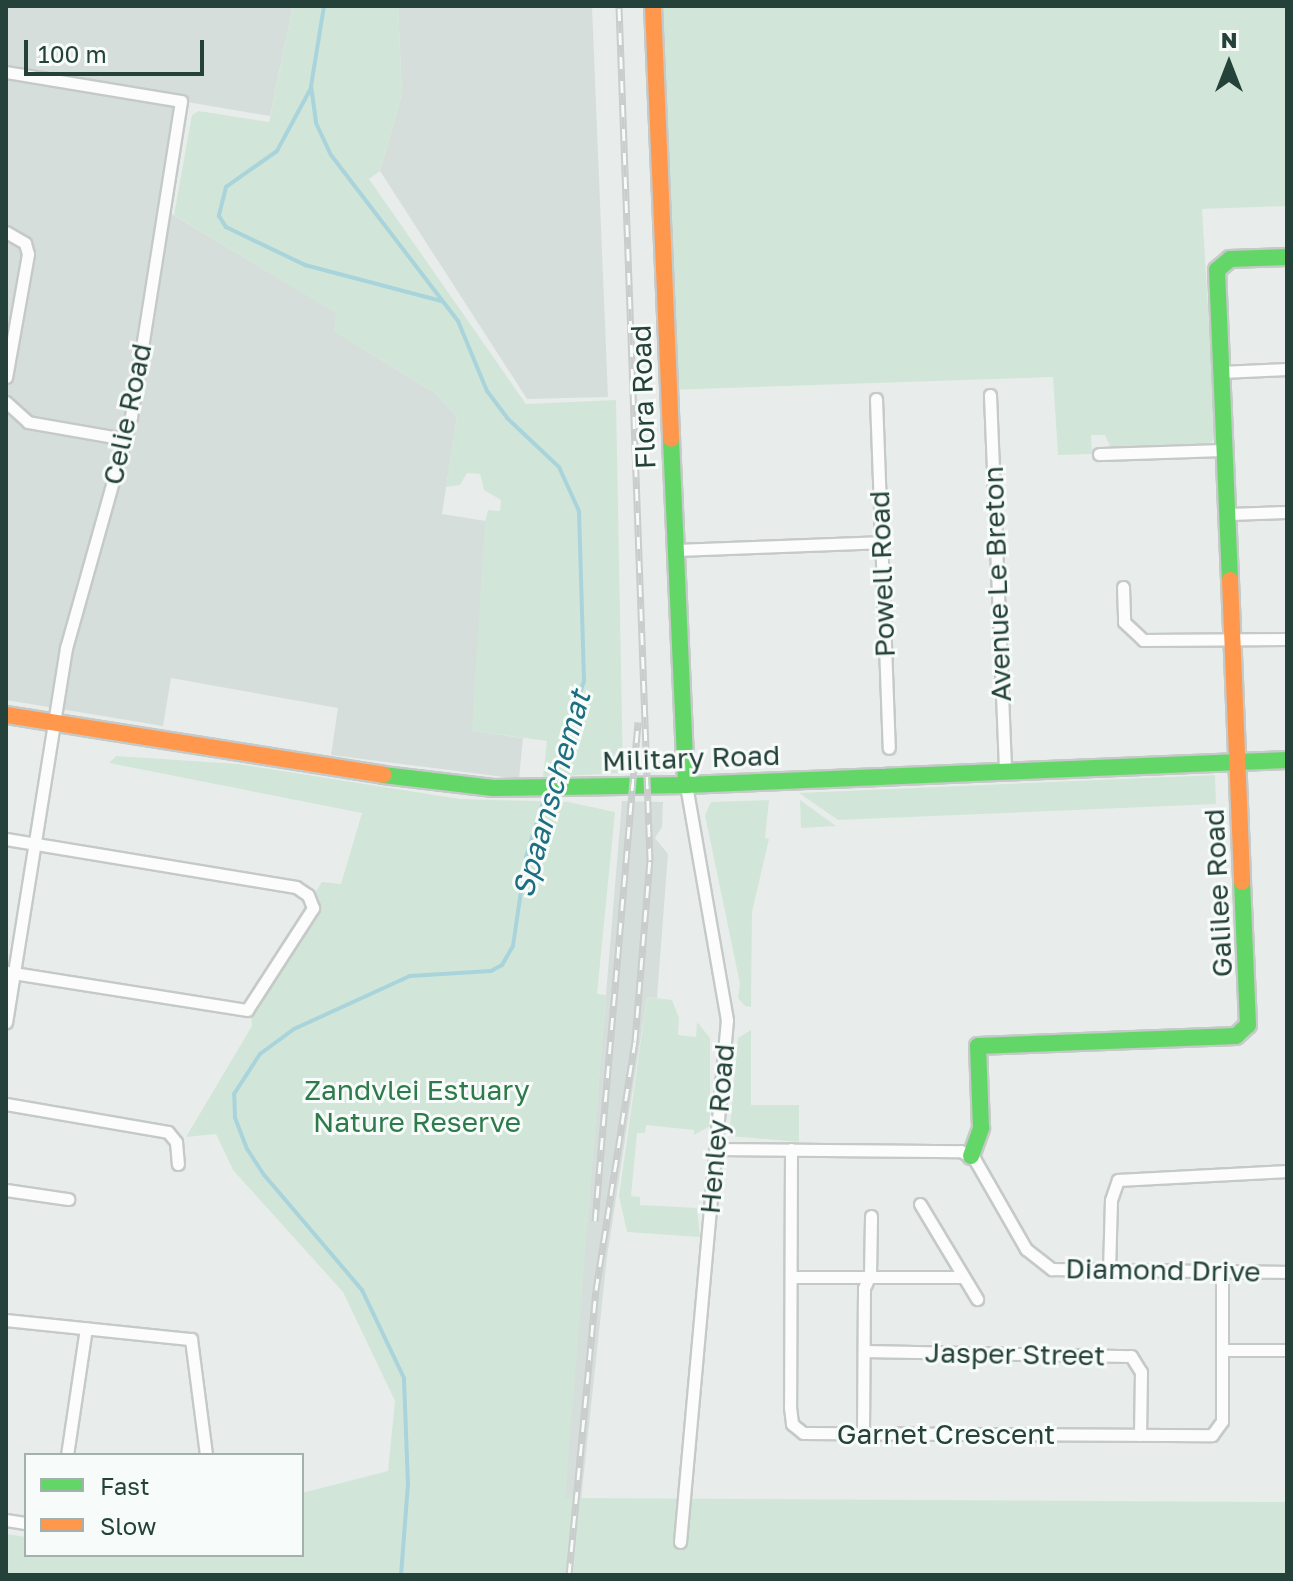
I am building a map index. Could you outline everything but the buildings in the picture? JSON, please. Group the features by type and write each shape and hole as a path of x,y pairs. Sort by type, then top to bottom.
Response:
{"street":[{"name":"Flora Road","path":"653,6 686,785"},
{"name":"Celie Road","path":"6,72 181,101 125,439 66,648 35,844 10,972 6,1022"},
{"path":"6,232 25,243 28,254 6,377"},
{"name":"Galilee Road","path":"971,1156 981,1128 978,1046 1236,1036 1244,1032 1250,1016 1232,641 1219,264 1287,257"},
{"path":"1221,372 1287,369"},
{"name":"Avenue Le Breton","path":"990,395 1005,773"},
{"name":"Powell Road","path":"876,399 889,748"},
{"path":"6,402 28,422 125,439"},
{"path":"1099,454 1225,450"},
{"path":"1228,514 1287,512"},
{"path":"675,550 880,542"},
{"path":"1123,587 1124,622 1143,640 1287,639"},
{"name":"Military Road","path":"6,715 434,783 530,789 1287,760"},
{"name":"Henley Road","path":"680,1542 716,1149 725,993 686,785"},
{"path":"6,839 296,887 311,901 311,915 247,1010 10,972"},
{"path":"6,1104 168,1132 176,1142 178,1164"},
{"path":"716,1149 951,1150 971,1156"},
{"name":"Garnet Crescent","path":"791,1149 792,1424 803,1433 1207,1436 1220,1428 1222,1272"},
{"name":"Diamond Drive","path":"971,1156 1037,1261 1061,1271 1287,1272"},
{"path":"1109,1271 1111,1200 1118,1180 1287,1171"},
{"path":"6,1190 68,1199"},
{"path":"920,1204 977,1299"},
{"path":"863,1434 864,1288 870,1275 871,1216"},
{"path":"791,1277 963,1277"},
{"path":"6,1320 193,1340 206,1453"},
{"path":"67,1453 86,1328"},
{"path":"1223,1350 1287,1350"},
{"name":"Jasper Street","path":"864,1351 1131,1356 1141,1372 1140,1435"}],"shaded area":[{"path":"6,6 293,6 270,116 181,101 165,210 337,313 334,331 435,393 457,417 442,514 486,521 473,731 523,738 519,779 331,755 338,708 171,678 163,726 6,700"},
{"path":"398,6 592,6 608,397 527,399 380,171 402,94"},
{"path":"622,801 663,802 662,827 655,838 668,854 657,998 647,997 607,1257 573,1575 558,1575"}],"green space":[{"path":"293,6 398,6 402,94 380,171 369,179 526,404 616,400 623,773 543,777 547,741 472,731 485,522 488,510 500,511 501,500 484,490 480,474 467,473 460,485 446,487 457,417 435,393 334,331 336,313 174,215 192,115 199,111 269,122"},
{"path":"653,6 1287,6 1287,206 1202,209 1216,438 1209,444 1117,448 1110,446 1105,435 1091,435 1092,454 1058,455 1053,377 668,390"},
{"name":"Zandvlei Estuary Nature Reserve","path":"116,756 238,764 460,799 568,802 615,812 597,994 606,995 565,1498 1287,1502 1287,1575 6,1575 6,1534 24,1537 24,1557 304,1557 304,1492 388,1471 395,1401 343,1292 233,1170 216,1134 186,1137 252,1026 251,1015 317,917 315,893 322,882 341,884 362,813 109,763"},
{"path":"1215,775 1216,804 838,820 799,793"},
{"path":"769,800 765,838 769,839 752,912 751,1007 745,1006 738,998 740,984 705,815 711,802"},
{"path":"800,800 836,826 801,828"},
{"path":"647,997 672,1000 679,1018 678,1035 696,1037 697,1022 710,1038 710,1126 694,1135 694,1130 646,1125 645,1133 637,1133 631,1196 640,1197 640,1205 697,1208 700,1237 627,1232 619,1196"},
{"path":"751,1030 751,1105 799,1105 799,1142 729,1136 738,1038"}],"waterway":[{"name":"Spaanschemat","path":"324,6 311,86 316,123 331,155 458,321 487,391 507,418 559,467 579,511 584,681 551,781"},
{"path":"311,88 277,151 226,187 219,216 226,227 305,265 441,301"},
{"name":"Spaanschemat","path":"401,1575 408,1484 404,1378 362,1290 264,1175 247,1149 235,1117 234,1094 260,1054 294,1029 410,976 491,971 502,965 513,946 526,857 546,793"}],"railway":[{"path":"569,1575 596,1290 635,1041 650,860 619,6"},
{"path":"595,1221 638,722"}],"traffic: fast":[{"path":"1230,580 1217,270 1230,259 1287,257"},
{"path":"671,439 686,785"},
{"path":"383,775 493,788 686,785 1287,760"},
{"path":"971,1156 981,1128 978,1046 1236,1036 1248,1025 1242,882"}],"traffic: slow":[{"path":"653,6 671,439"},
{"path":"1230,580 1242,882"},
{"path":"6,715 383,775"}]}
